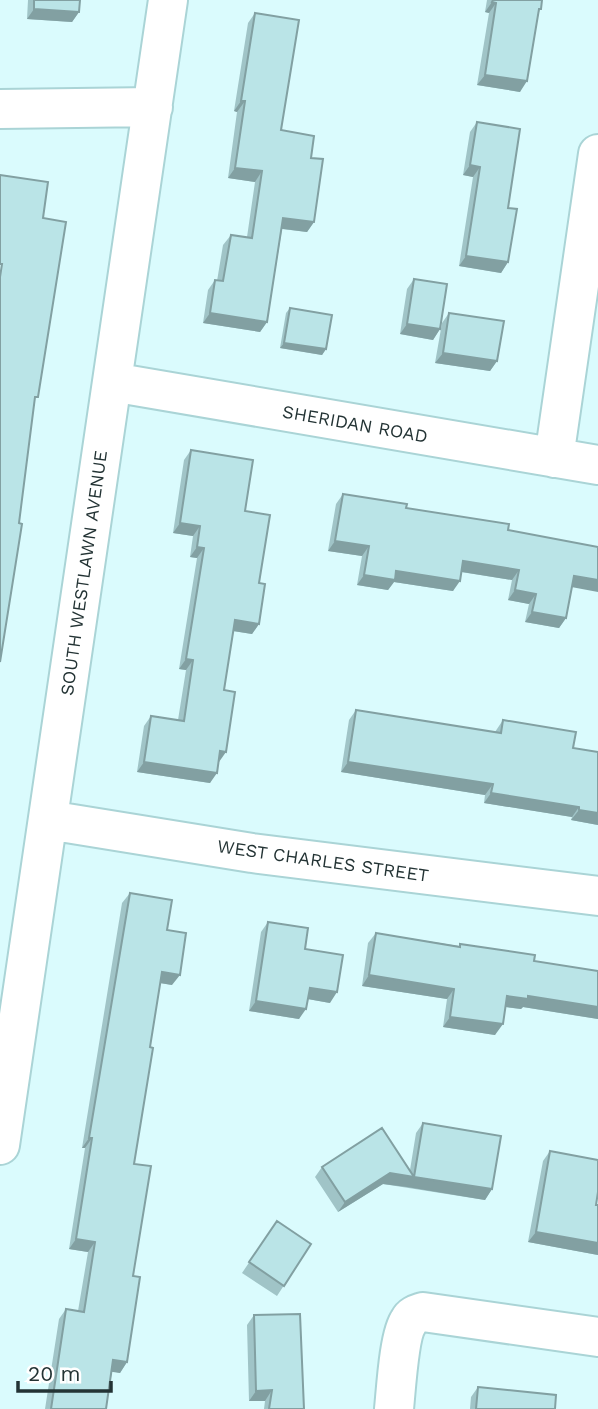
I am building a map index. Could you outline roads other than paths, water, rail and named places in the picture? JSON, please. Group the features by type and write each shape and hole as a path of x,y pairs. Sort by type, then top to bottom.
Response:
{"street":[{"name":"SOUTH WESTLAWN AVENUE","path":"0,1145 168,0"},
{"path":"0,109 153,107"},
{"path":"554,458 598,154"},
{"name":"SHERIDAN ROAD","path":"112,383 598,465"},
{"name":"WEST CHARLES STREET","path":"48,820 252,853 598,896"},
{"path":"394,1409 404,1332 415,1314 423,1312 598,1337"}]}
